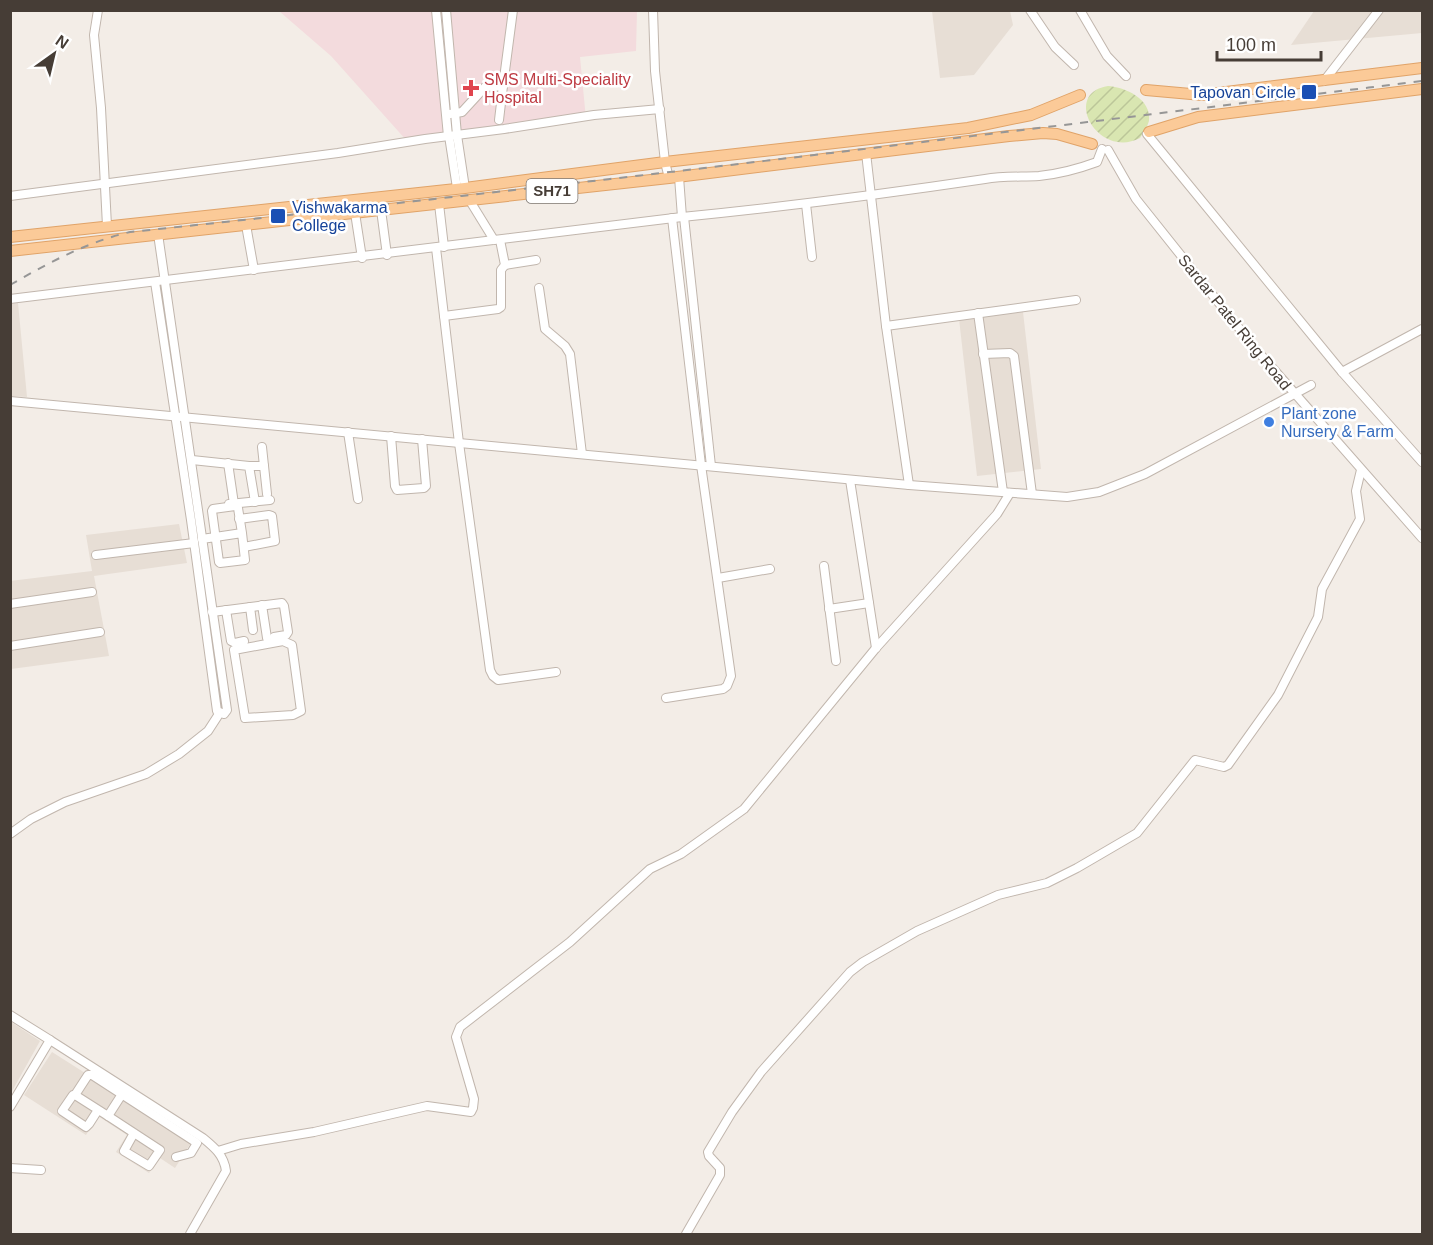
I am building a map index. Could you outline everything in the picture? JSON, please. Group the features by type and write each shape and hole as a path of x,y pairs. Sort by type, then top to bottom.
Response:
{"main road":[{"path":"1146,90 1202,95 1422,68"},
{"path":"1148,133 1198,117 1422,89"},
{"name":"SH71","path":"10,237 461,188 664,162 968,128 1031,115 1080,95"},
{"name":"SH71","path":"10,251 674,178 1043,133 1057,134 1101,148"}],"street":[{"path":"98,10 94,35 101,108 107,226"},
{"path":"436,10 451,114"},
{"path":"446,10 451,135 461,188"},
{"path":"499,120 513,10"},
{"path":"653,10 655,71 664,162 674,178 731,676 723,689 716,692 666,698"},
{"path":"1030,10 1055,46 1074,65"},
{"path":"1080,10 1103,50 1126,76"},
{"path":"1324,81 1379,10"},
{"path":"451,114 462,112 485,87 504,86"},
{"path":"10,195 338,153 594,115 660,109"},
{"path":"1148,133 1342,372 1422,462"},
{"path":"10,299 387,255 679,217 872,196 988,178 1042,176 1080,169 1096,162 1101,148"},
{"name":"Sardar Patel Ring Road","path":"1101,148 1136,199 1254,347 1422,538"},
{"path":"866,153 886,326 909,485"},
{"path":"470,201 497,240 505,265"},
{"path":"439,204 444,316 490,670 498,680 556,672"},
{"path":"806,204 812,257"},
{"path":"381,210 387,255"},
{"path":"355,213 362,258"},
{"path":"246,225 255,270"},
{"path":"158,234 192,460 198,541 219,714"},
{"path":"444,316 501,307 501,270 505,265 536,260"},
{"path":"10,834 31,819 65,802 145,774 179,754 208,731 219,714 227,710 213,612 175,416 155,282"},
{"path":"539,288 545,329 565,346 570,354 582,454"},
{"path":"886,326 1076,300"},
{"path":"218,1151 241,1144 314,1132 427,1106 471,1112 474,1099 456,1037 460,1027 570,942 650,869 681,854 744,809 876,648 997,514 1006,493 978,313"},
{"path":"1342,372 1422,329"},
{"path":"983,354 1010,353 1014,356 1032,494"},
{"path":"10,400 850,480 1067,496 1083,495 1117,486 1145,474 1311,385"},
{"path":"348,432 358,499"},
{"path":"391,436 397,490 426,486 422,439"},
{"path":"217,505 255,502 269,497 262,447"},
{"path":"192,460 264,466"},
{"path":"228,463 234,504"},
{"path":"249,466 255,502"},
{"path":"686,1234 720,1175 720,1168 708,1152 728,1119 761,1072 850,972 917,931 998,896 1047,883 1137,833 1195,760 1224,767 1228,765 1278,695 1318,617 1322,589 1360,517 1356,491 1361,470"},
{"path":"850,480 876,648"},
{"path":"235,506 238,508 239,519 245,561 220,564 213,509 235,506"},
{"path":"239,519 270,515 274,532 274,542 244,547"},
{"path":"96,555 242,534"},
{"path":"824,566 836,661"},
{"path":"718,578 770,569"},
{"path":"10,604 92,592"},
{"path":"213,612 226,610 250,607 279,602 284,606 288,634 233,643 226,610"},
{"path":"830,609 869,603"},
{"path":"262,605 267,638"},
{"path":"250,607 253,630"},
{"path":"10,646 100,632"},
{"path":"216,636 230,634"},
{"path":"287,641 292,645 301,711 293,715 245,718 239,684 235,649 287,641"},
{"path":"224,687 239,684"},
{"path":"10,1015 218,1151 224,1160 226,1171 190,1234"},
{"path":"10,1107 50,1040"},
{"path":"98,1110 86,1127 62,1111 71,1096 75,1095 90,1074 124,1091"},
{"path":"108,1116 124,1091"},
{"path":"75,1095 174,1157 191,1153 199,1140"},
{"path":"134,1133 124,1148 125,1152 147,1166 160,1150"},
{"path":"10,1168 41,1170"}],"shaded area":[{"name":"SMS Multi-Speciality Hospital","path":"279,11 637,11 636,51 580,57 586,119 407,141 331,56"},
{"path":"932,11 1010,11 1013,25 974,75 940,78"},
{"path":"1314,11 1422,11 1422,33 1291,45"},
{"path":"18,303 27,397 11,396 11,304"},
{"path":"1023,312 1041,469 977,476 959,319"},
{"path":"179,524 187,563 94,576 109,656 11,669 10,581 92,571 86,535"},
{"path":"11,1022 40,1041 11,1093"},
{"path":"52,1052 192,1141 175,1168 160,1158 149,1173 116,1152 127,1135 98,1116 86,1135 24,1095"}],"green space":[{"path":"1108,86 1129,92 1146,106 1149,121 1140,138 1125,142 1111,140 1099,133 1091,123 1086,111 1087,100 1094,91"}],"railway":[{"path":"10,285 68,254 98,241 130,232 615,178 1422,81"}],"place":[{"name":"SMS Multi-Speciality Hospital","path":"471,88"},
{"name":"Tapovan Circle","path":"1309,92"},
{"name":"Vishwakarma College","path":"278,216"},
{"name":"Plant zone Nursery & Farm","path":"1269,422"}]}
